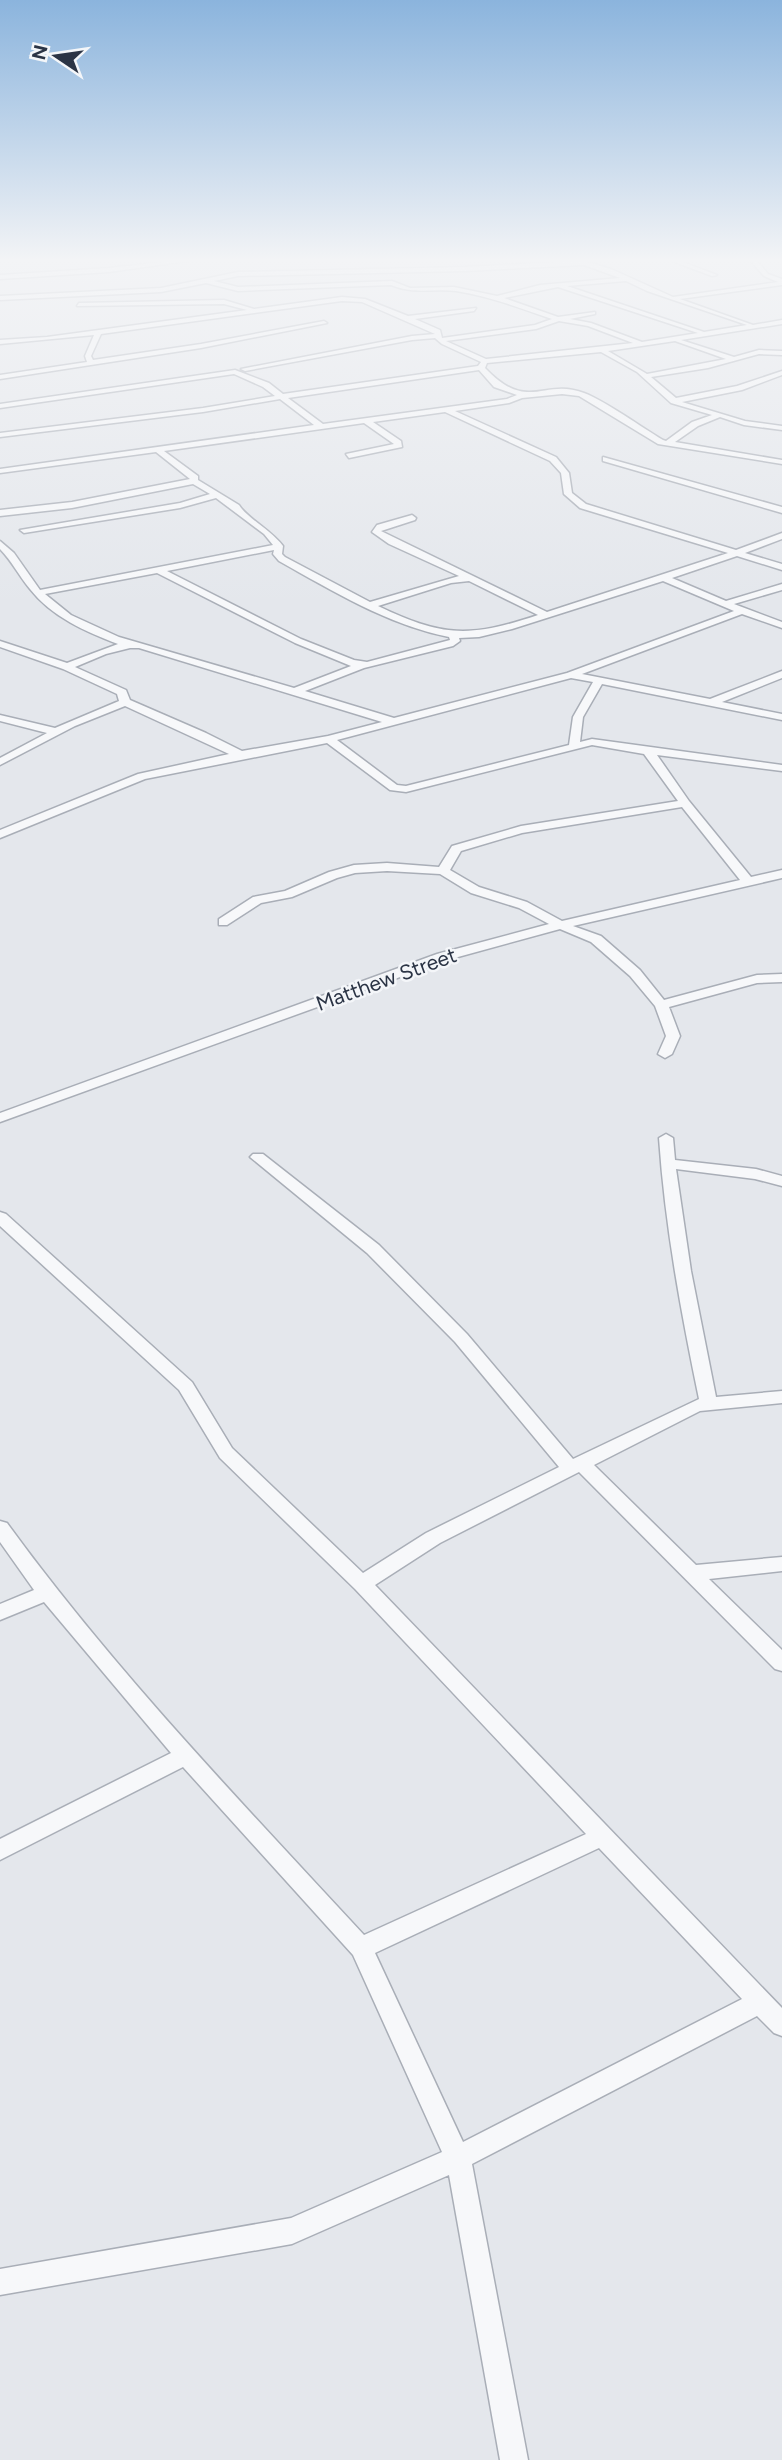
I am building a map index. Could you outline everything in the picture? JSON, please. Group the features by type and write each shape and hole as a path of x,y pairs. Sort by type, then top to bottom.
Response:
{"street":[{"path":"0,406 210,376"},
{"path":"244,376 265,385 320,426"},
{"path":"0,435 203,410 411,376"},
{"path":"488,376 490,380 521,396"},
{"path":"646,376 674,401 744,423 782,428"},
{"path":"674,401 739,388 774,376"},
{"path":"0,471 562,392 581,394 661,442 782,462"},
{"path":"445,409 553,459 565,473 568,494 583,506 782,567"},
{"path":"668,443 695,424 720,414"},
{"path":"349,456 398,447 398,443 389,435 366,421"},
{"path":"157,449 214,496 236,507 279,545"},
{"path":"606,459 782,510"},
{"path":"0,513 72,505 194,481"},
{"path":"24,530 180,505 214,496"},
{"path":"412,518 380,527 376,532 391,542 546,615"},
{"path":"279,545 277,554 282,559 371,605 428,630 453,636 489,631 546,615 736,554 782,536"},
{"path":"0,544 17,561 37,593 83,628 128,644 162,651 397,722"},
{"path":"37,593 279,545"},
{"path":"156,569 304,644 360,666"},
{"path":"371,605 450,580 470,578"},
{"path":"663,578 782,625"},
{"path":"725,604 782,587"},
{"path":"0,834 142,776 329,739 571,675 742,611"},
{"path":"294,692 360,666 450,644 455,641 453,636"},
{"path":"0,644 67,667 122,692 125,702 240,755"},
{"path":"67,667 128,644"},
{"path":"710,703 782,674"},
{"path":"571,675 782,717"},
{"path":"574,745 578,717 599,681"},
{"path":"0,762 125,702"},
{"path":"0,718 58,732"},
{"path":"329,739 394,788 406,789 592,742 782,768"},
{"path":"648,751 685,803 747,880"},
{"path":"443,872 456,849 521,830 685,803"},
{"path":"223,922 257,901 288,894 333,875 354,870 387,867 443,872 475,890 523,905 560,925 596,939 635,973 661,1005 673,1036 666,1054"},
{"name":"Matthew Street","path":"0,1118 442,957 560,925 782,874"},
{"path":"661,1005 757,979 782,978"},
{"path":"666,1138 671,1212 685,1293 709,1402"},
{"path":"258,1157 373,1249 461,1338 576,1466 782,1662"},
{"path":"668,1164 756,1174 782,1181"},
{"path":"0,1217 186,1386 226,1453 362,1584 782,2025"},
{"path":"362,1584 433,1538 697,1405 782,1397"},
{"path":"0,1528 47,1592 186,1756 361,1948 458,2158 514,2460"},
{"path":"691,1573 782,1564"},
{"path":"0,1612 47,1592"},
{"path":"0,1850 186,1756"},
{"path":"361,1948 603,1836"},
{"path":"0,2282 292,2231 458,2158 761,2002"}]}
